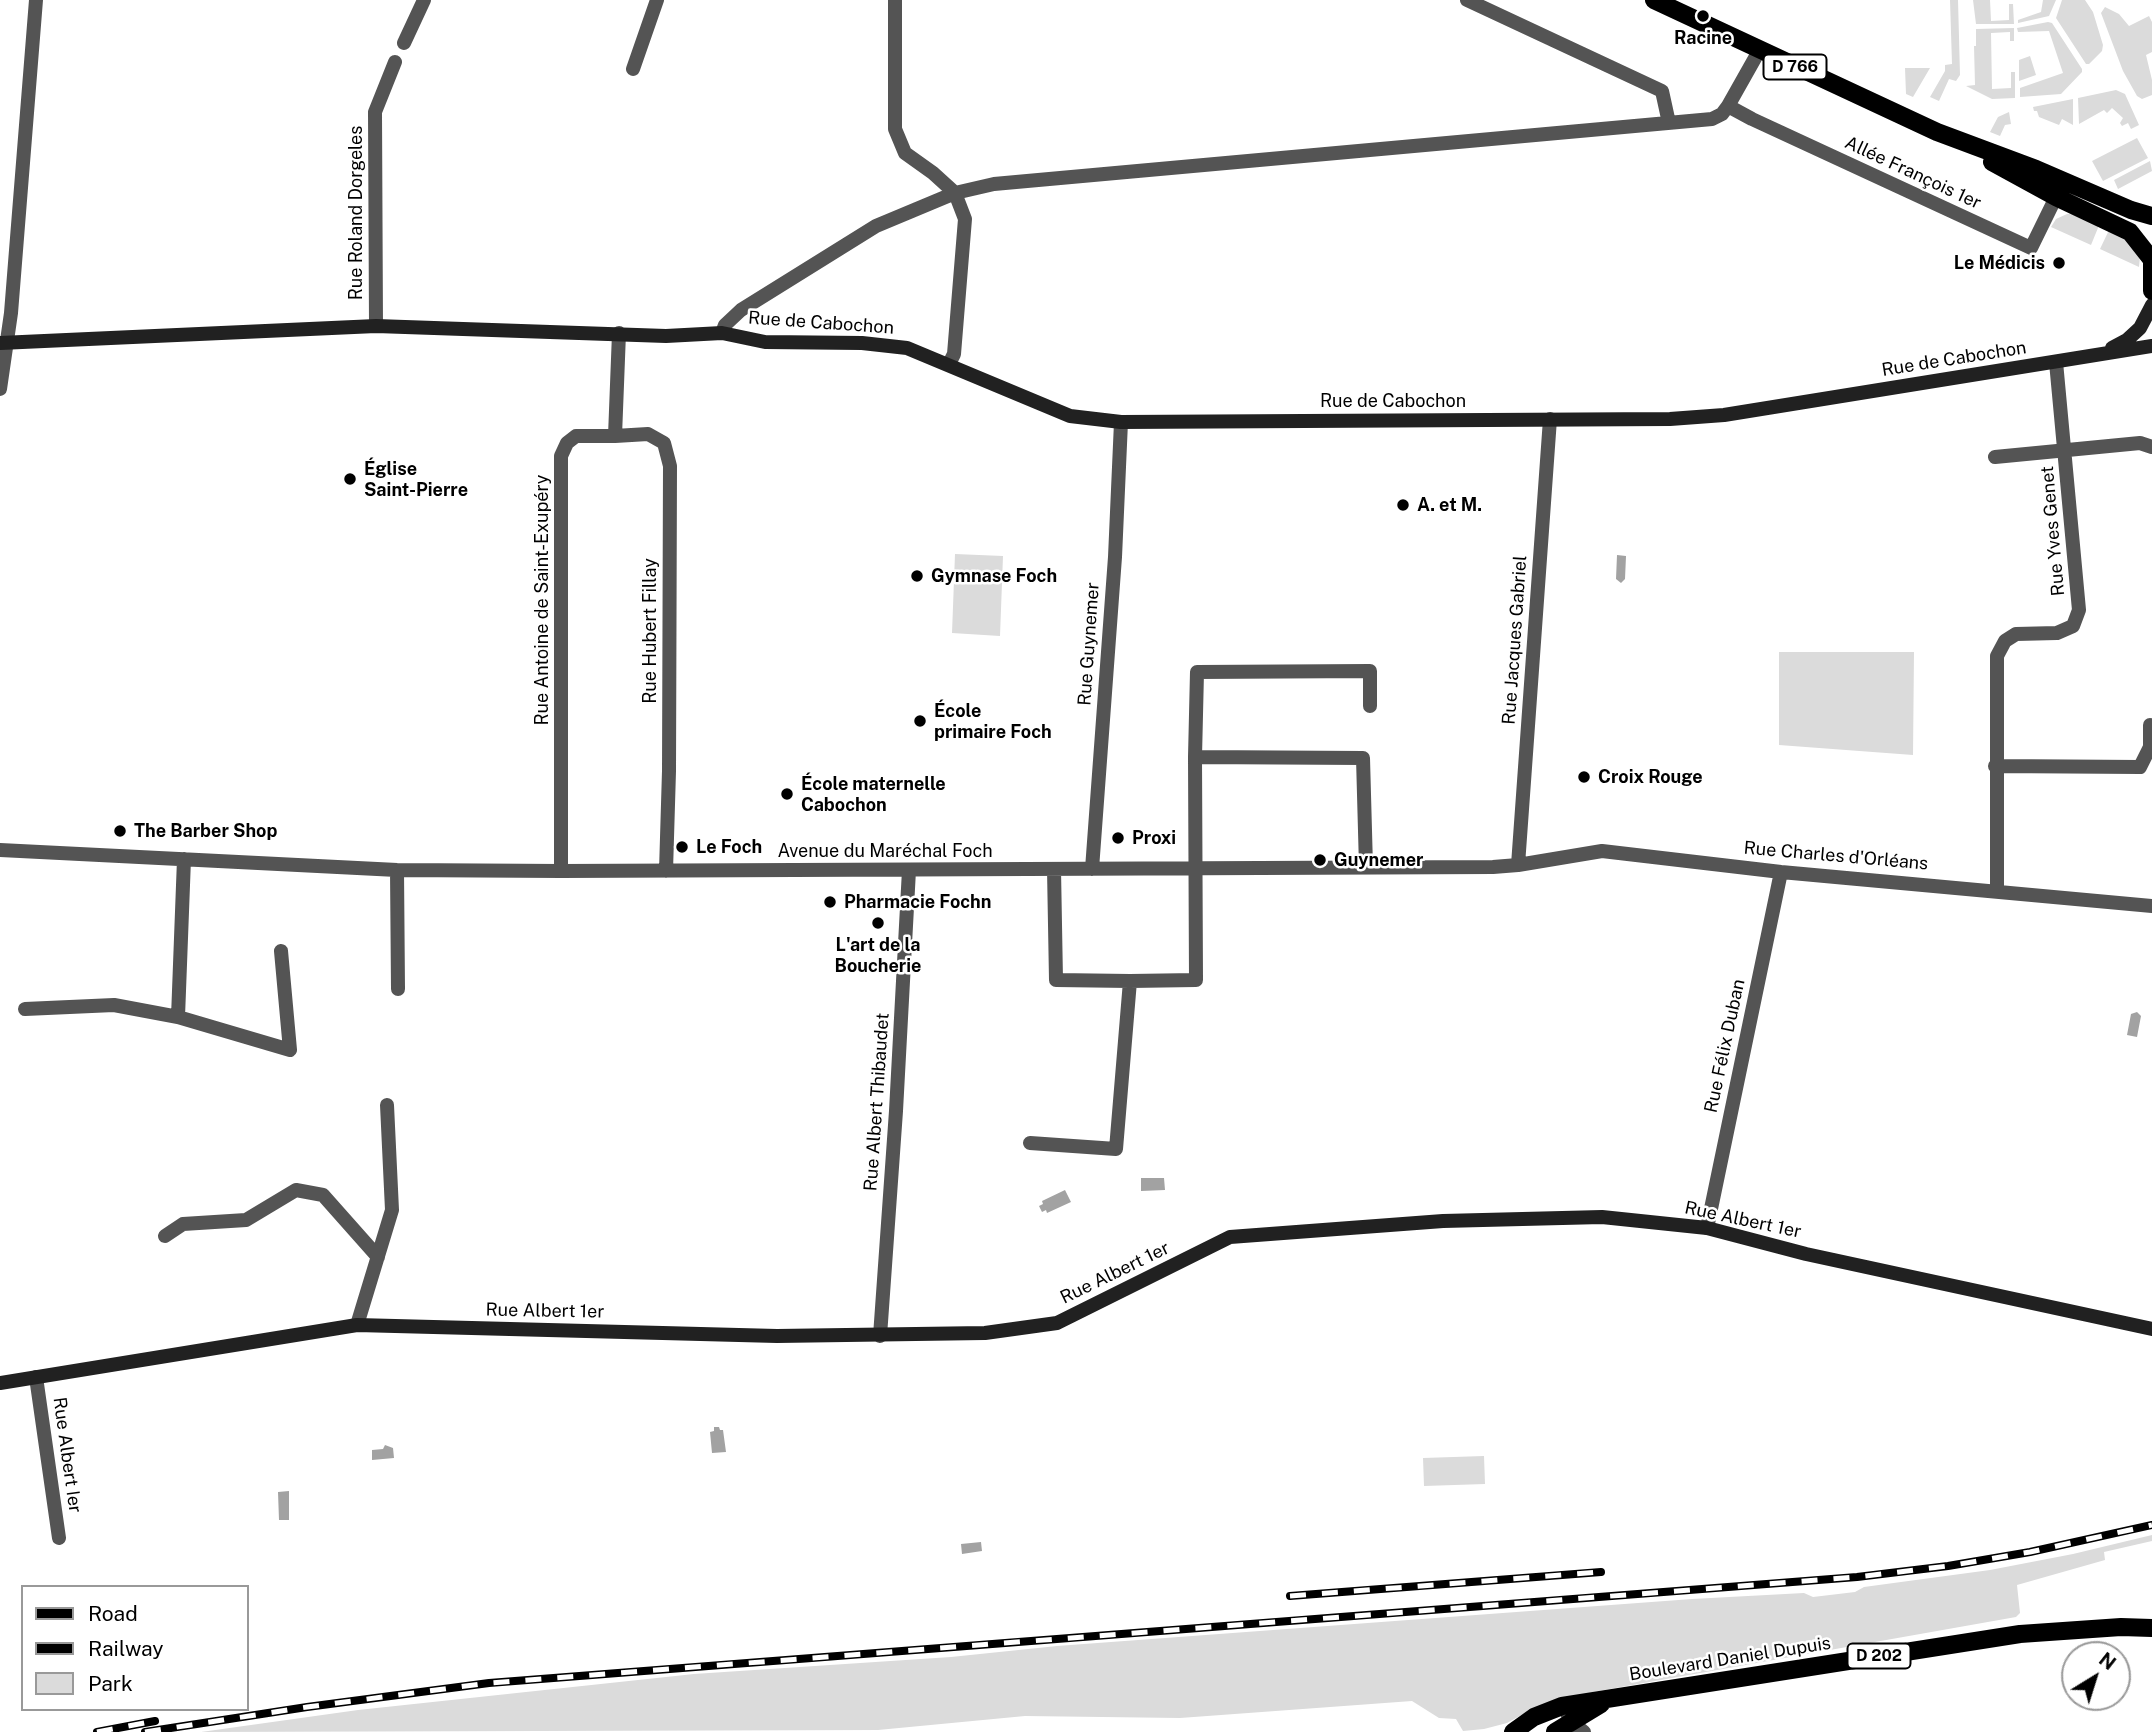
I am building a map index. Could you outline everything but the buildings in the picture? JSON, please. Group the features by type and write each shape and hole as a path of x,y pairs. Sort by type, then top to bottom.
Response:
{"main road":[{"name":"D 766","path":"1654,0 1937,132 2152,216"},
{"name":"D 766","path":"1937,132 2056,197 2130,232 2152,262"},
{"path":"2152,262 2152,291"},
{"name":"Boulevard Daniel Dupuis","path":"1555,1732 1607,1700 2021,1634 2121,1627 2152,1628"},
{"name":"Boulevard Daniel Dupuis","path":"1513,1732 1534,1717 1573,1720"}],"street":[{"path":"0,388 36,0"},
{"path":"404,43 424,0"},
{"path":"633,69 657,0"},
{"path":"895,0 895,128 905,153 955,193 965,219 954,354 949,365"},
{"path":"1467,0 1662,91 1669,122"},
{"path":"722,333 725,325 741,310 876,226 955,193 995,184 1712,119 1722,114 1728,106 1759,51"},
{"name":"Rue Roland Dorgeles","path":"376,326 375,112 395,62"},
{"name":"Allée François 1er","path":"1728,106 1752,120 2031,248 2056,197"},
{"name":"Rue de Cabochon","path":"2101,354 2127,340 2140,328 2152,305"},
{"name":"Rue de Cabochon","path":"4,343 376,326 666,336 722,333 765,342 862,343 907,348 1070,416 1121,422 1670,419 1724,415 2152,346"},
{"path":"615,436 619,333"},
{"name":"Rue Yves Genet","path":"1997,891 1997,656 2005,641 2016,634 2057,633 2073,626 2079,610 2056,362"},
{"name":"Rue Jacques Gabriel","path":"1518,865 1550,419"},
{"name":"Rue Guynemer","path":"1091,869 1115,557 1121,422"},
{"name":"Rue Hubert Fillay","path":"615,436 648,434 664,443 670,466 666,871"},
{"name":"Rue Antoine de Saint-Exupéry","path":"561,871 561,456 567,443 576,436 615,436"},
{"path":"1995,457 2140,443 2152,447"},
{"path":"1054,869 1056,980 1196,980 1197,671 1370,671 1370,706"},
{"path":"1995,765 2140,767 2150,747 2150,725"},
{"path":"1195,757 1363,758 1366,867"},
{"name":"Avenue du Maréchal Foch","path":"0,850 397,870 909,870 1518,865"},
{"name":"Rue Charles d'Orléans","path":"1518,865 1602,851 1781,872 2152,906"},
{"path":"178,1017 184,859"},
{"path":"397,870 398,989"},
{"name":"Rue Albert Thibaudet","path":"880,1336 897,1097 909,870"},
{"name":"Rue Félix Duban","path":"1707,1228 1781,872"},
{"path":"25,1009 114,1005 178,1017 290,1050 281,951"},
{"path":"1030,1143 1116,1149 1130,981"},
{"path":"357,1325 392,1210 387,1105"},
{"path":"165,1236 183,1224 246,1220 296,1190 323,1195 378,1257"},
{"name":"Rue Albert 1er","path":"0,1383 357,1325 777,1336 985,1333 1058,1323 1230,1237 1443,1221 1602,1217 1707,1228 1805,1254 2152,1329"},
{"name":"Rue Albert Ier","path":"36,1377 59,1538"}],"green space":[{"path":"1950,0 1958,0 1960,75 1956,81 1949,79 1939,101 1930,97 1945,71 1945,65 1952,64"},
{"path":"1973,0 1990,0 1991,21 2009,20 2009,4 2013,4 2014,24 1976,24"},
{"path":"2043,0 2056,0 2049,16 2018,23 2018,20 2041,12"},
{"path":"2062,0 2085,0 2093,12 2103,45 2102,51 2089,64 2086,64 2056,18"},
{"path":"2105,7 2119,14 2129,26 2149,16 2152,22 2152,52 2146,55 2152,80 2152,95 2142,99 2137,96 2123,71 2101,13"},
{"path":"2052,23 2082,72 2061,94 2020,97 2020,88 2063,73 2049,31 2018,32 2017,28"},
{"path":"2014,28 2014,41 2010,41 2010,32 1991,33 1992,89 2011,88 2011,72 2015,72 2015,98 1992,99 1966,86 1975,85 1976,29"},
{"path":"2030,56 2036,75 2019,81 2019,60"},
{"path":"1905,68 1930,68 1913,97 1906,94"},
{"path":"2116,90 2125,94 2139,125 2131,129 2128,123 2122,126 2120,123 2123,118 2112,108 2107,113 2104,110 2079,124 2078,98"},
{"path":"2073,99 2073,125 2062,119 2059,125 2039,117 2037,111 2034,111 2033,107"},
{"path":"2009,112 2011,124 2005,125 2000,136 1990,132 1998,117"},
{"path":"2137,138 2148,158 2103,181 2092,161"},
{"path":"2150,161 2152,171 2118,189 2114,180"},
{"path":"2078,213 2100,223 2091,245 2051,227 2056,219"},
{"path":"2110,228 2123,234 2140,257 2139,267 2100,249"},
{"path":"955,554 1003,556 1000,636 952,633"},
{"path":"1779,652 1914,652 1913,755 1779,745"},
{"path":"1484,1456 1485,1484 1424,1486 1423,1458"},
{"path":"2152,1535 2152,1541 2104,1552 2105,1560 2017,1585 2020,1613 2016,1617 1593,1692 1536,1707 1507,1723 1484,1729 1463,1731 1456,1719 1439,1718 1412,1701 1180,1718 1025,1716 878,1730 201,1732 358,1710 694,1674 951,1657 1057,1646 1692,1599 1804,1593 1813,1597 1855,1592 1864,1587 1990,1570"}],"shaded area":[{"path":"1617,555 1626,556 1625,579 1621,583 1616,579"},
{"path":"2137,1012 2141,1016 2137,1037 2127,1035 2131,1014"},
{"path":"1141,1178 1164,1178 1165,1190 1141,1191"},
{"path":"1065,1190 1071,1202 1047,1213 1046,1210 1042,1212 1039,1206 1043,1204 1042,1201"},
{"path":"714,1427 723,1430 726,1452 712,1453 710,1432 714,1431"},
{"path":"385,1445 393,1448 394,1458 372,1460 372,1450 383,1449"},
{"path":"289,1491 289,1520 279,1520 278,1492"},
{"path":"981,1542 982,1551 962,1554 961,1544"}],"railway":[{"path":"145,1732 489,1683 1857,1577 1948,1566 2030,1552 2152,1525"},
{"path":"1290,1596 1601,1572"},
{"path":"97,1732 155,1721"}],"place":[{"name":"Racine","path":"1703,16"},
{"name":"Le Médicis","path":"2059,263"},
{"name":"Église Saint-Pierre","path":"350,479"},
{"name":"A. et M.","path":"1403,505"},
{"name":"Gymnase Foch","path":"917,576"},
{"name":"École primaire Foch","path":"920,721"},
{"name":"Croix Rouge","path":"1584,777"},
{"name":"École maternelle Cabochon","path":"787,794"},
{"name":"The Barber Shop","path":"120,831"},
{"name":"Proxi","path":"1118,838"},
{"name":"Le Foch","path":"682,847"},
{"name":"Guynemer","path":"1320,860"},
{"name":"Pharmacie Fochn","path":"830,902"},
{"name":"L'art de la Boucherie","path":"878,923"}]}
